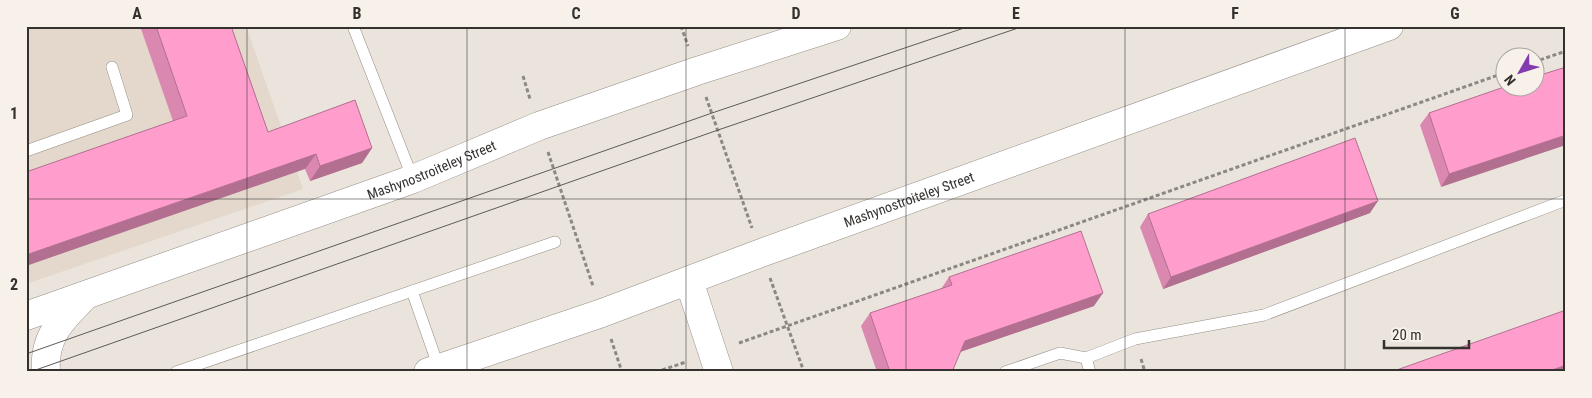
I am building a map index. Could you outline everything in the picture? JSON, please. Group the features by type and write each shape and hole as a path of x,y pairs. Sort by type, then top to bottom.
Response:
{"main road":[{"name":"Mashynostroiteley Street","path":"26,316 413,179 540,126 697,71 837,26"},
{"name":"Mashynostroiteley Street","path":"434,370 689,282 761,253 1389,26"},
{"path":"689,282 716,362"},
{"path":"46,372 46,347 62,319 86,295"}],"lane":[{"path":"353,26 413,179"},
{"path":"26,151 127,116 112,67"},
{"path":"1005,372 1060,353 1086,358 1134,339 1264,315 1566,200"},
{"path":"176,372 555,242"},
{"path":"412,291 434,370"},
{"path":"1086,358 1090,372"}],"path":[{"path":"681,26 804,372"},
{"path":"1544,59 1566,51"},
{"path":"523,76 622,372"},
{"path":"657,372 716,362 787,326 1494,77"}],"shaded area":[{"path":"26,26 246,26 303,189 26,284"}],"building":[{"path":"156,26 231,26 268,132 355,100 372,148 320,166 316,154 26,255 26,172 187,116"},
{"path":"1566,67 1566,135 1449,174 1429,113 1494,90 1494,98 1544,98 1544,74"},
{"path":"1355,138 1378,201 1171,277 1148,214"},
{"path":"1081,231 1103,293 965,341 952,372 890,372 870,313 952,285 949,277"},
{"path":"1566,310 1566,365 1547,372 1391,372"}],"tram line":[{"path":"26,354 712,113 970,26"},
{"path":"30,372 718,130 1024,26"}]}
